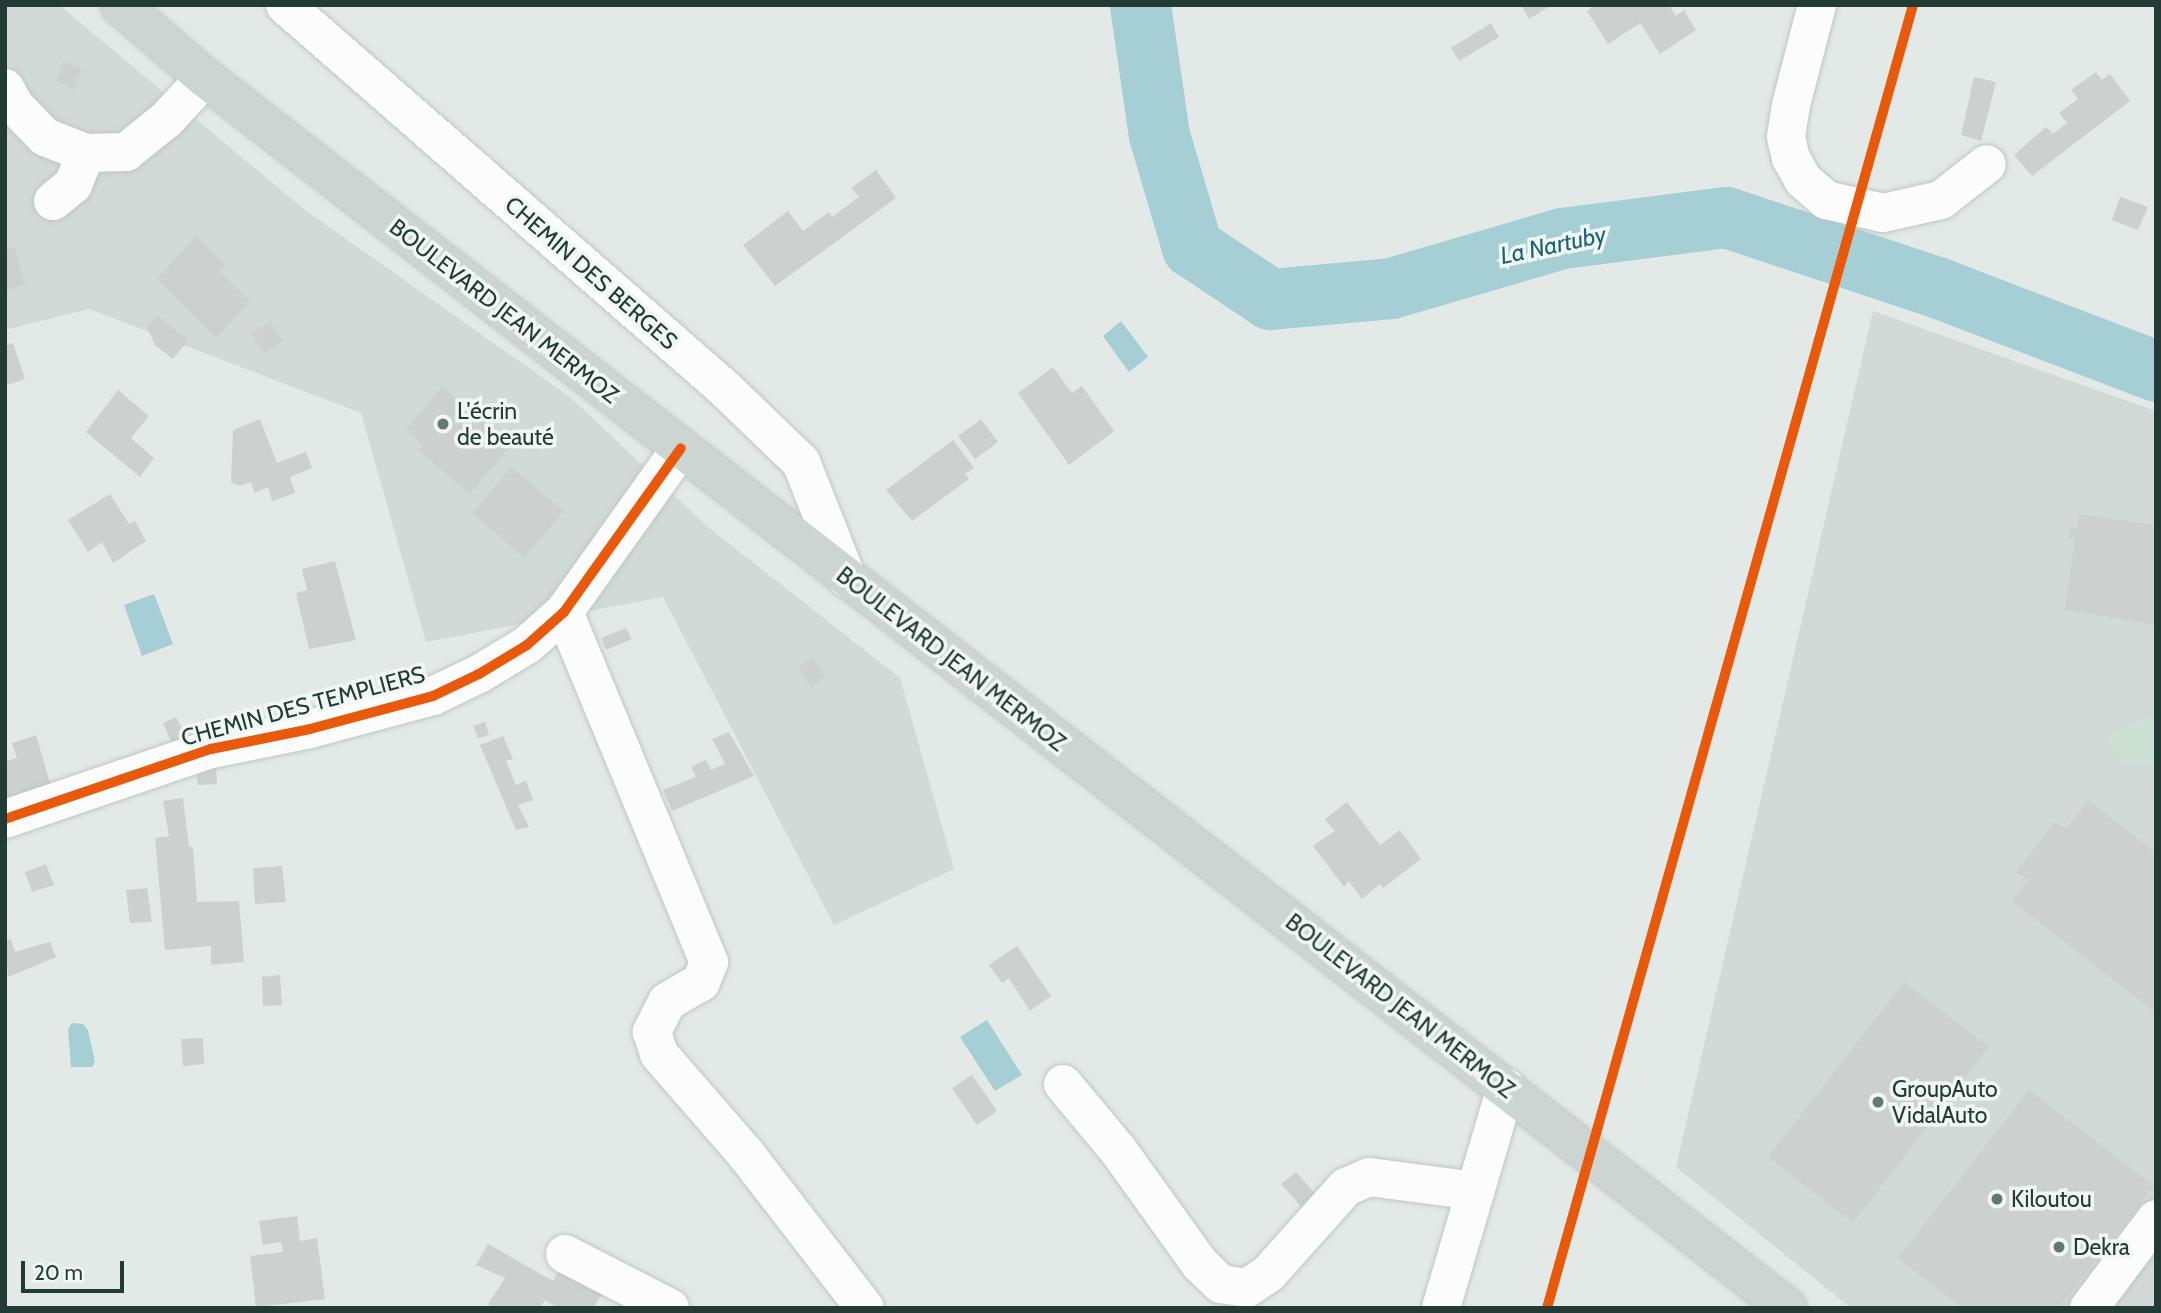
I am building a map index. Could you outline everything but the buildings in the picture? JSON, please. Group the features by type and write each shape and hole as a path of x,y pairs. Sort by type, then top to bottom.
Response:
{"main road":[{"name":"BOULEVARD JEAN MERMOZ","path":"120,5 205,78 1787,1308"}],"street":[{"name":"CHEMIN DES BERGES","path":"285,5 724,388 801,462 847,579"},
{"path":"1817,5 1791,105 1786,137 1791,158 1803,180 1826,200 1883,213 1941,200 1987,164"},
{"path":"5,88 15,106 45,137 86,153 126,152 167,119 205,78"},
{"path":"53,201 73,184 86,153"},
{"name":"CHEMIN DES TEMPLIERS","path":"5,819 211,750 310,729 433,695 479,674 527,645 564,612 681,448"},
{"path":"564,612 709,962 701,982 667,1002 652,1032 659,1054 745,1153 865,1308"},
{"path":"1063,1084 1118,1150 1200,1264 1221,1284 1247,1288 1269,1273 1346,1187 1369,1177 1475,1191"},
{"path":"1441,1308 1506,1087"},
{"path":"2089,1308 2156,1219"},
{"path":"565,1254 670,1308"}],"shaded area":[{"path":"5,5 59,5 305,210 570,397 708,527 900,678 954,869 834,925 663,597 426,642 361,413 89,309 5,330"},
{"path":"1873,311 2156,411 2156,1308 1851,1308 1676,1167"}],"green space":[{"path":"2156,715 2156,766 2123,763 2105,737"}],"water":[{"path":"1121,321 1148,357 1129,372 1103,336"},
{"path":"154,594 173,644 142,656 124,605"},
{"path":"987,1020 1022,1075 995,1091 960,1037"},
{"path":"72,1023 83,1024 88,1030 95,1062 92,1067 71,1067 68,1029"}],"waterway":[{"name":"La Nartuby","path":"1140,5 1159,135 1192,247 1270,299 1391,288 1562,238 1726,217 1939,288 2156,371"}],"cycle path":[{"path":"1547,1308 1913,5"},
{"path":"5,819 211,749 310,729 433,696 479,674 527,645 564,612 681,448"}],"place":[{"name":"L'écrin de beauté","path":"443,424"},
{"name":"GroupAuto VidalAuto","path":"1878,1102"},
{"name":"Kiloutou","path":"1997,1199"},
{"name":"Dekra","path":"2059,1247"}]}
